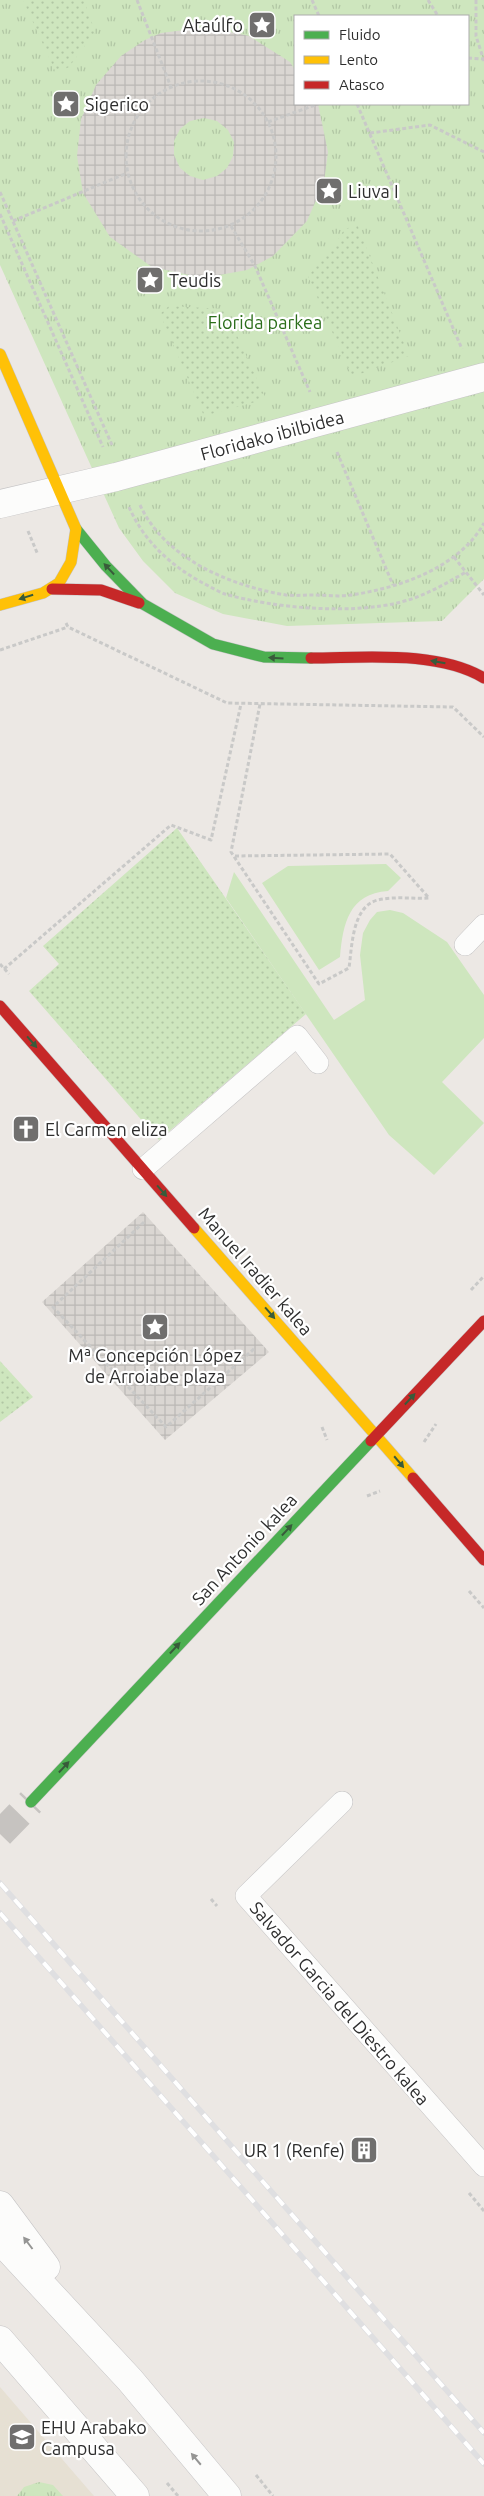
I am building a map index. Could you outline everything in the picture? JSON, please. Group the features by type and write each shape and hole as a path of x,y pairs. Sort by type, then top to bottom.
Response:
{"main road":[{"path":"0,354 76,529 106,566 143,604"},
{"path":"52,589 67,572 75,554 76,529"},
{"path":"0,605 52,589 102,590 143,604 213,644 264,657 420,659 451,665 474,672 484,678"},
{"name":"Manuel Iradier kalea","path":"0,1006 377,1435 484,1560"},
{"name":"San Antonio kalea","path":"31,1802 484,1321"}],"street":[{"name":"Floridako ibilbidea","path":"0,504 60,490 480,378"},
{"path":"0,2205 130,2380"},
{"path":"0,2240 130,2380 227,2496"},
{"path":"0,2340 135,2496"}],"lane":[{"path":"465,945 484,925"},
{"path":"143,1169 297,1036 318,1063"},
{"name":"Salvador Garcia del Diestro kalea","path":"342,1802 246,1896 484,2166"}],"path":[{"path":"137,0 171,87"},
{"path":"312,0 319,15"},
{"path":"428,0 437,15"},
{"path":"469,58 484,60 476,36 476,0"},
{"path":"192,81 215,82 236,90 254,103 268,122 274,141 276,162 272,181 262,200 248,215 231,226 205,232 179,229 155,217 137,197 127,173 125,152 129,132 139,113 153,97 171,87 192,81"},
{"path":"268,122 315,105"},
{"path":"357,105 480,378"},
{"path":"370,133 430,124 484,152"},
{"path":"13,221 127,173"},
{"path":"393,585 422,575 454,557 479,533 484,523"},
{"path":"454,557 484,595"},
{"path":"0,650 68,626"},
{"path":"4,969 171,825 211,840 241,703"},
{"path":"234,856 390,854 429,898 377,900 364,909 354,929 349,968 319,984 231,852 260,704"},
{"path":"144,1221 53,1307 166,1427 256,1347"},
{"path":"423,1445 442,1417"}],"shaded area":[{"path":"208,27 249,36 290,62 294,68 294,105 318,105 328,152 324,182 307,221 273,256 247,270 203,278 152,267 110,237 83,193 77,156 81,119 96,85 121,56 145,40 161,33","holes":["204,118 217,121 228,130 234,142 233,156 227,168 217,176 203,180 190,176 180,168 174,155 174,141 180,129 190,121"]},
{"name":"Mª Concepción López de Arroiabe plaza","path":"143,1212 269,1352 165,1440 42,1302"},
{"name":"EHU Arabako Campusa","path":"0,2387 87,2488 94,2496 0,2496"}],"green space":[{"name":"Florida parkea","path":"0,0 484,0 484,579 442,621 287,626 223,614 175,593 143,561 119,528 0,265"},
{"path":"23,0 84,0 95,32 69,67 56,73"},
{"path":"357,224 409,356 352,377 308,276 331,250 344,230"},
{"path":"169,306 225,309 266,399 204,416 160,314"},
{"path":"177,828 306,1014 159,1140 29,991 59,964 43,946"},
{"path":"386,864 401,878 388,891 375,893 356,904 346,922 340,957 319,970 262,883 288,866"},
{"path":"234,872 334,1020 365,1000 360,955 363,933 377,912 390,910 403,913 447,942 484,995 484,1038 442,1082 484,1123 434,1175 389,1135 226,898"},
{"path":"0,1361 33,1397 0,1422"},
{"path":"39,2482 53,2485 63,2496 17,2496 24,2487"}],"tunnel":[{"path":"0,1834 31,1802"}],"railway":[{"path":"0,1883 484,2433"},
{"path":"0,1913 484,2464"}],"traffic: fast":[{"path":"76,529 106,566 143,604 213,644 264,657 311,658"},
{"path":"31,1802 371,1441"}],"traffic: slow":[{"path":"0,354 76,529 71,562 59,583 43,593 0,605"},
{"path":"194,1228 413,1478"}],"traffic: jam":[{"path":"52,589 101,590 139,603"},
{"path":"311,658 377,657 423,659 465,669 484,678"},
{"path":"0,1006 194,1228"},
{"path":"371,1441 484,1321"},
{"path":"413,1478 484,1560"}],"place":[{"name":"Ataúlfo","path":"262,25"},
{"name":"Sigerico","path":"66,104"},
{"name":"Liuva I","path":"329,191"},
{"name":"Teudis","path":"150,280"},
{"name":"El Carmen eliza","path":"26,1129"},
{"name":"Mª Concepción López de Arroiabe plaza","path":"155,1327"},
{"name":"UR 1 (Renfe)","path":"364,2150"},
{"name":"EHU Arabako Campusa","path":"22,2437"}]}
